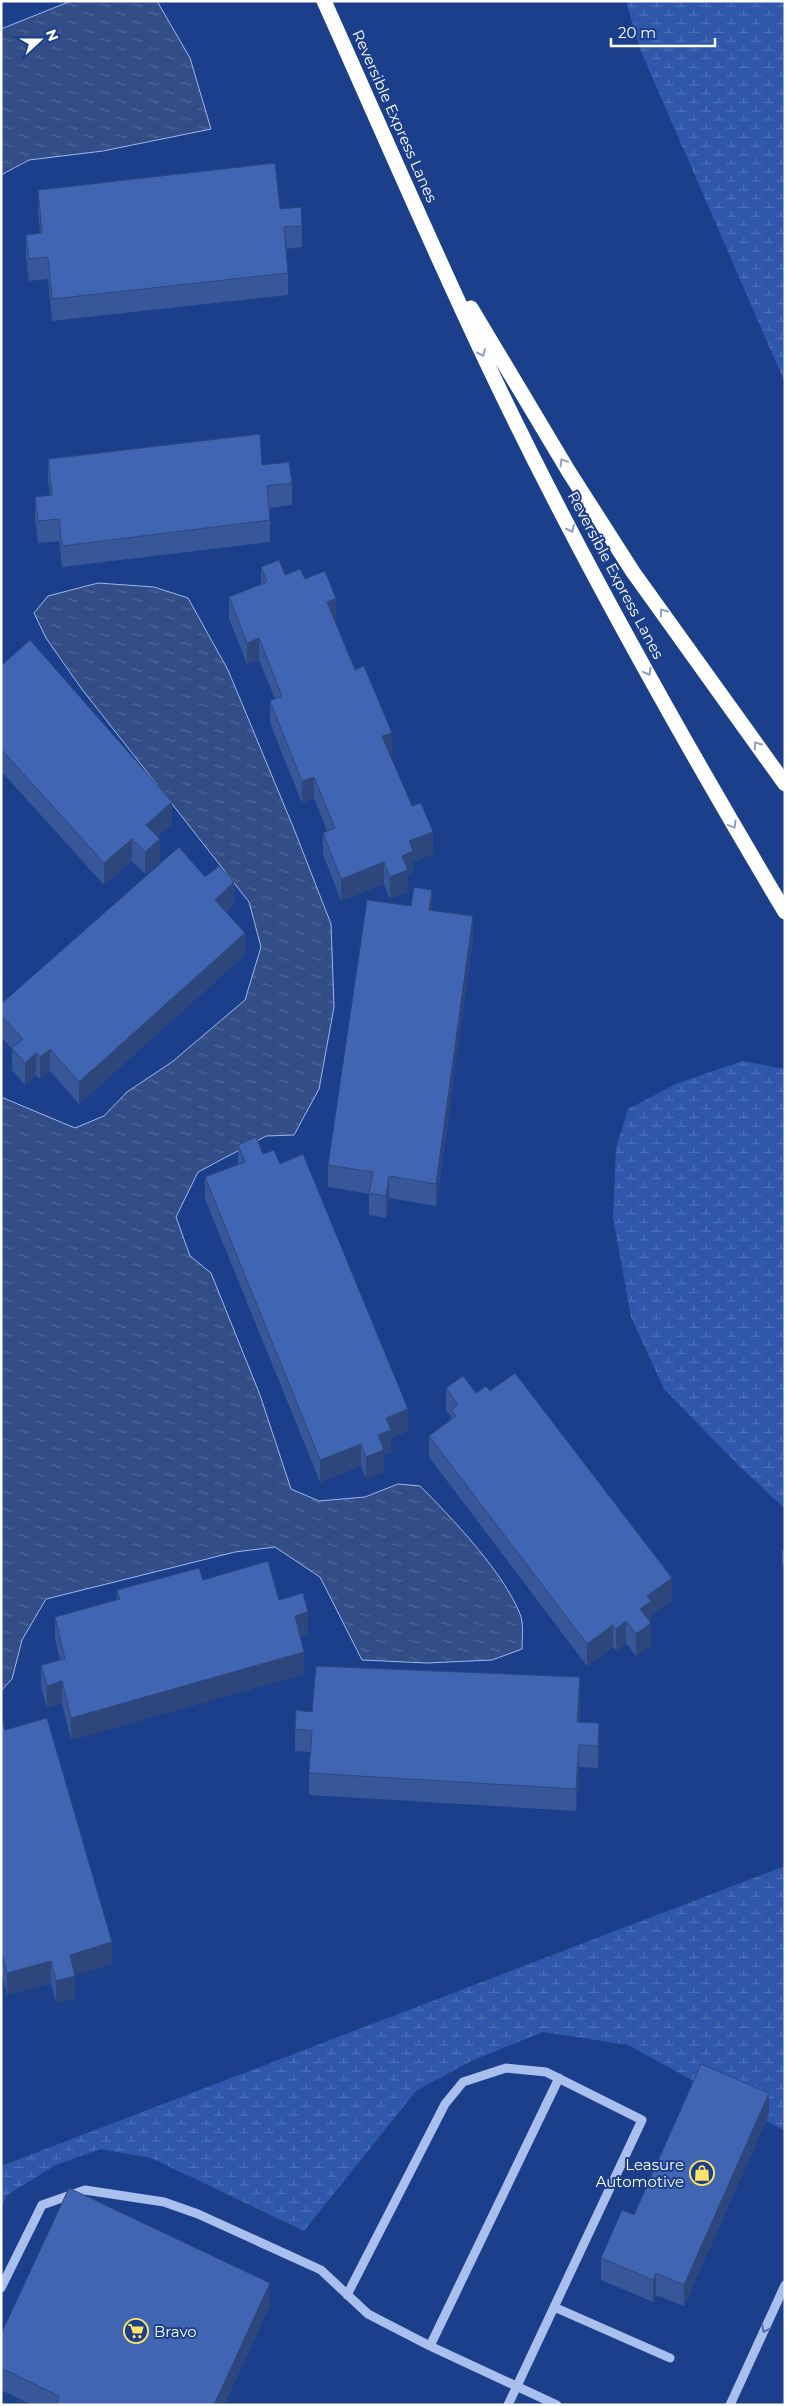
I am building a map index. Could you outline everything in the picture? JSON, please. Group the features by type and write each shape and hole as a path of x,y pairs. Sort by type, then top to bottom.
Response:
{"highway":[{"name":"Reversible Express Lanes","path":"324,1 495,381 593,572 708,783 785,912"},
{"name":"Reversible Express Lanes","path":"433,245 569,472 634,572 785,784"}],"street":[{"path":"347,2295 445,2104 462,2082 506,2068 546,2072 642,2120 508,2405"},
{"path":"430,2346 559,2078"},
{"path":"1,2288 42,2205 85,2190 164,2202 198,2214 321,2270 368,2314 430,2346 557,2405"},
{"path":"730,2405 785,2285"},
{"path":"554,2307 670,2358"}],"green space":[{"path":"626,1 785,1 785,383 640,49"},
{"path":"742,1061 785,1069 785,1509 738,1465 664,1389 631,1317 613,1218 616,1148 628,1109 676,1084"},
{"path":"785,1866 785,2131 628,2045 543,2032 471,2061 416,2091 304,2231 151,2158 100,2149 56,2165 7,2195 1,2207 1,2166"}],"water":[{"path":"71,1 157,1 190,58 211,129 103,151 29,160 1,175 1,29"},
{"path":"98,583 154,587 188,598 228,670 331,924 334,1007 319,1089 294,1135 266,1136 198,1172 176,1217 190,1256 211,1273 260,1395 291,1489 319,1501 365,1497 398,1484 420,1486 476,1547 502,1581 520,1614 522,1649 492,1660 427,1663 362,1660 320,1577 275,1547 235,1552 46,1599 22,1640 12,1679 1,1691 1,1097 75,1128 104,1116 127,1092 172,1062 245,1000 261,947 249,902 81,688 46,638 34,613 48,596"}],"building":[{"path":"275,163 280,209 301,207 302,226 284,227 288,273 52,299 48,257 29,259 26,235 42,233 38,190"},
{"path":"260,434 262,465 289,462 292,483 267,486 270,520 62,546 59,519 38,521 35,497 52,495 48,459"},
{"path":"279,560 285,575 300,569 305,579 325,571 336,599 327,602 355,670 364,666 392,733 382,736 412,806 421,803 433,832 409,841 413,851 402,856 408,870 390,877 384,862 341,879 323,833 335,828 314,777 302,781 270,701 282,696 259,638 247,643 229,597 267,582 261,567"},
{"path":"30,640 172,802 146,825 160,839 145,852 132,839 104,863 1,749 1,661 3,664"},
{"path":"179,847 205,877 219,866 234,882 215,900 245,933 79,1082 50,1049 40,1057 36,1053 25,1063 12,1048 23,1039 1,1015 1,1004"},
{"path":"414,887 432,890 429,910 473,916 436,1184 389,1176 386,1196 369,1193 373,1172 328,1165 367,900 411,906"},
{"path":"256,1137 263,1154 274,1150 280,1164 303,1154 408,1409 386,1418 391,1430 378,1435 384,1450 366,1457 361,1444 320,1460 205,1177 245,1162 238,1145"},
{"path":"515,1373 672,1578 647,1596 651,1601 640,1609 651,1623 636,1634 626,1621 616,1629 613,1625 587,1644 429,1436 456,1416 451,1410 458,1405 446,1388 463,1376 476,1393 486,1386 490,1391"},
{"path":"268,1561 279,1600 303,1593 308,1612 295,1616 304,1652 71,1718 62,1681 47,1686 41,1665 65,1659 55,1617 120,1599 117,1590 199,1568 203,1580"},
{"path":"316,1666 580,1677 577,1722 599,1723 598,1746 579,1745 576,1789 309,1773 312,1731 295,1729 296,1710 312,1712"},
{"path":"1,1715 5,1730 47,1718 112,1942 70,1955 75,1976 56,1981 51,1961 7,1973 1,1952"},
{"name":"Leasure Automotive","path":"701,2064 769,2093 684,2285 656,2273 653,2280 601,2258 622,2210 634,2215"},
{"name":"Bravo","path":"69,2188 270,2283 214,2405 56,2405 59,2396 1,2368 1,2334"}],"place":[{"name":"Leasure Automotive","path":"702,2173"},
{"name":"Bravo","path":"136,2331"}]}
